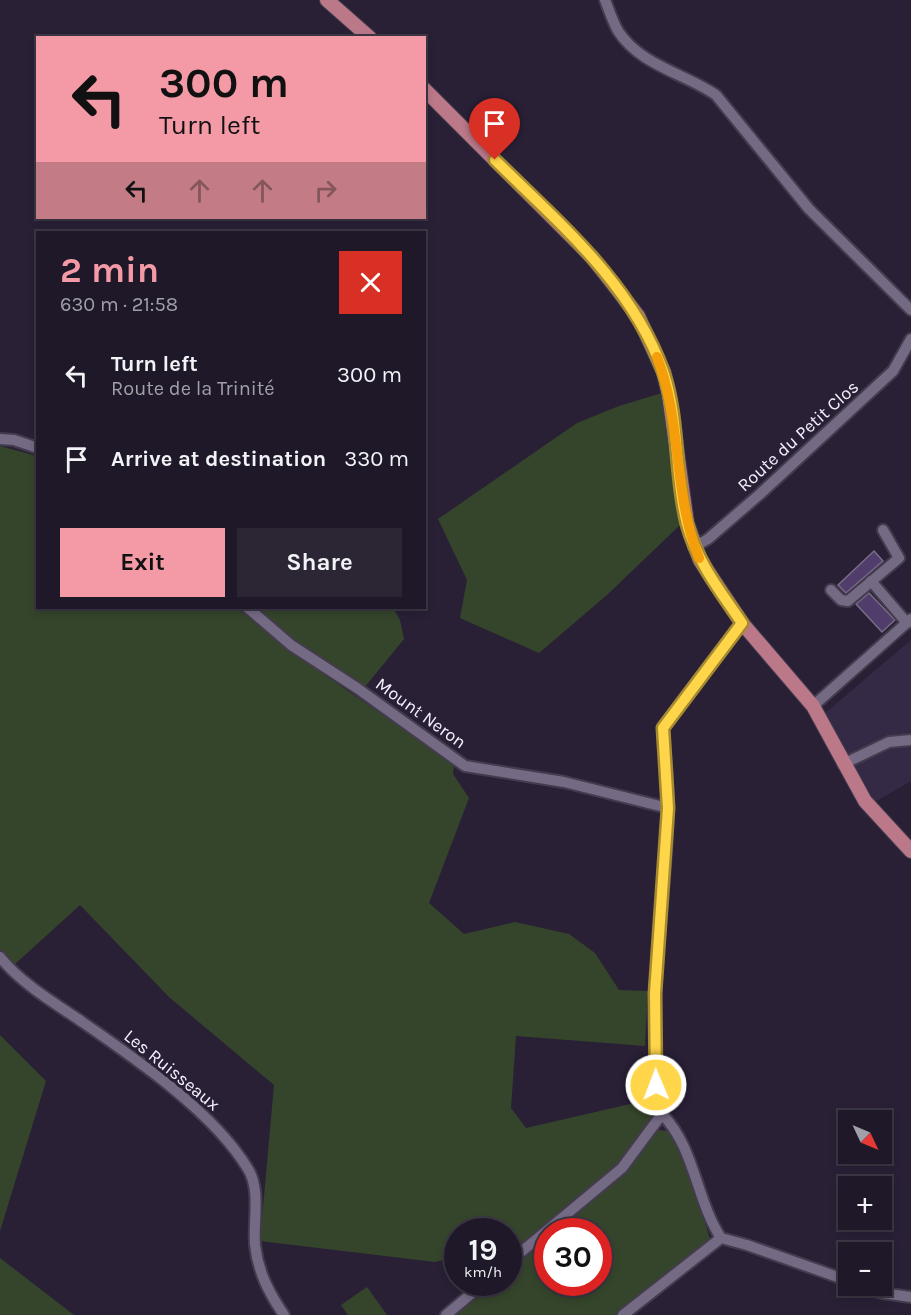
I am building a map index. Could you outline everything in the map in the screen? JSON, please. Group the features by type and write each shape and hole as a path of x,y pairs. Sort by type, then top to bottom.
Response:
{"main road":[{"path":"327,0 368,36"},
{"path":"426,91 592,256 638,316 664,373 683,500 694,547 708,574 742,623 813,706 865,801 911,851"}],"street":[{"path":"605,0 618,31 636,51 661,68 701,84 716,95 809,209 911,310"},
{"name":"Route du Petit Clos","path":"694,547 708,539 760,494 893,371 911,339"},
{"path":"0,439 14,440 36,447"},
{"path":"831,590 841,600 848,600 899,558 883,530"},
{"path":"813,706 909,621 871,581"},
{"name":"Mount Neron","path":"249,609 291,645 357,688 465,766 564,782 668,808"},
{"path":"742,623 663,728 668,808 655,993 656,1085 662,1114 670,1123 688,1155 714,1227 721,1238 838,1277"},
{"path":"843,764 889,742 911,740"},
{"name":"Les Ruisseaux","path":"0,957 50,1000 121,1049 209,1120 248,1169 255,1186 255,1248 265,1287 284,1315"},
{"path":"522,1251 622,1168 662,1114"},
{"path":"623,1315 721,1238"},
{"path":"892,1294 911,1297"},
{"path":"446,1315 468,1296"}],"shaded area":[{"path":"911,640 911,781 875,802 824,714"}],"green space":[{"path":"662,393 680,525 607,595 539,653 460,618 467,580 438,519 577,423 619,406"},
{"path":"0,446 36,456 36,609 238,609 290,651 454,764 453,774 469,798 429,903 464,934 515,922 569,934 595,953 619,990 648,991 645,1046 516,1036 511,1108 526,1128 652,1099 653,1116 617,1166 554,1218 534,1218 534,1234 522,1244 522,1218 444,1218 444,1260 435,1262 260,1241 274,1085 169,997 80,905 14,965 0,949"},
{"path":"252,609 394,609 400,620 404,639 364,688 292,643"},
{"path":"0,1035 46,1081 0,1231"},
{"path":"658,1130 669,1131 687,1164 710,1239 617,1315 456,1315 479,1296 522,1296 522,1260 534,1249 534,1296 612,1296 612,1218 571,1218 626,1173"},
{"path":"0,1258 74,1315 0,1315"},
{"path":"367,1287 387,1315 348,1315 341,1305"}],"building":[{"path":"874,551 883,561 846,593 838,585"},
{"path":"869,593 895,620 882,632 856,604"}],"slow traffic":[{"path":"657,357 664,373 669,395 687,523 699,558"}],"route":[{"path":"495,160 592,256 621,290 638,316 664,373 683,500 694,547 708,574 742,623 663,728 668,808 655,993 656,1085"}]}
